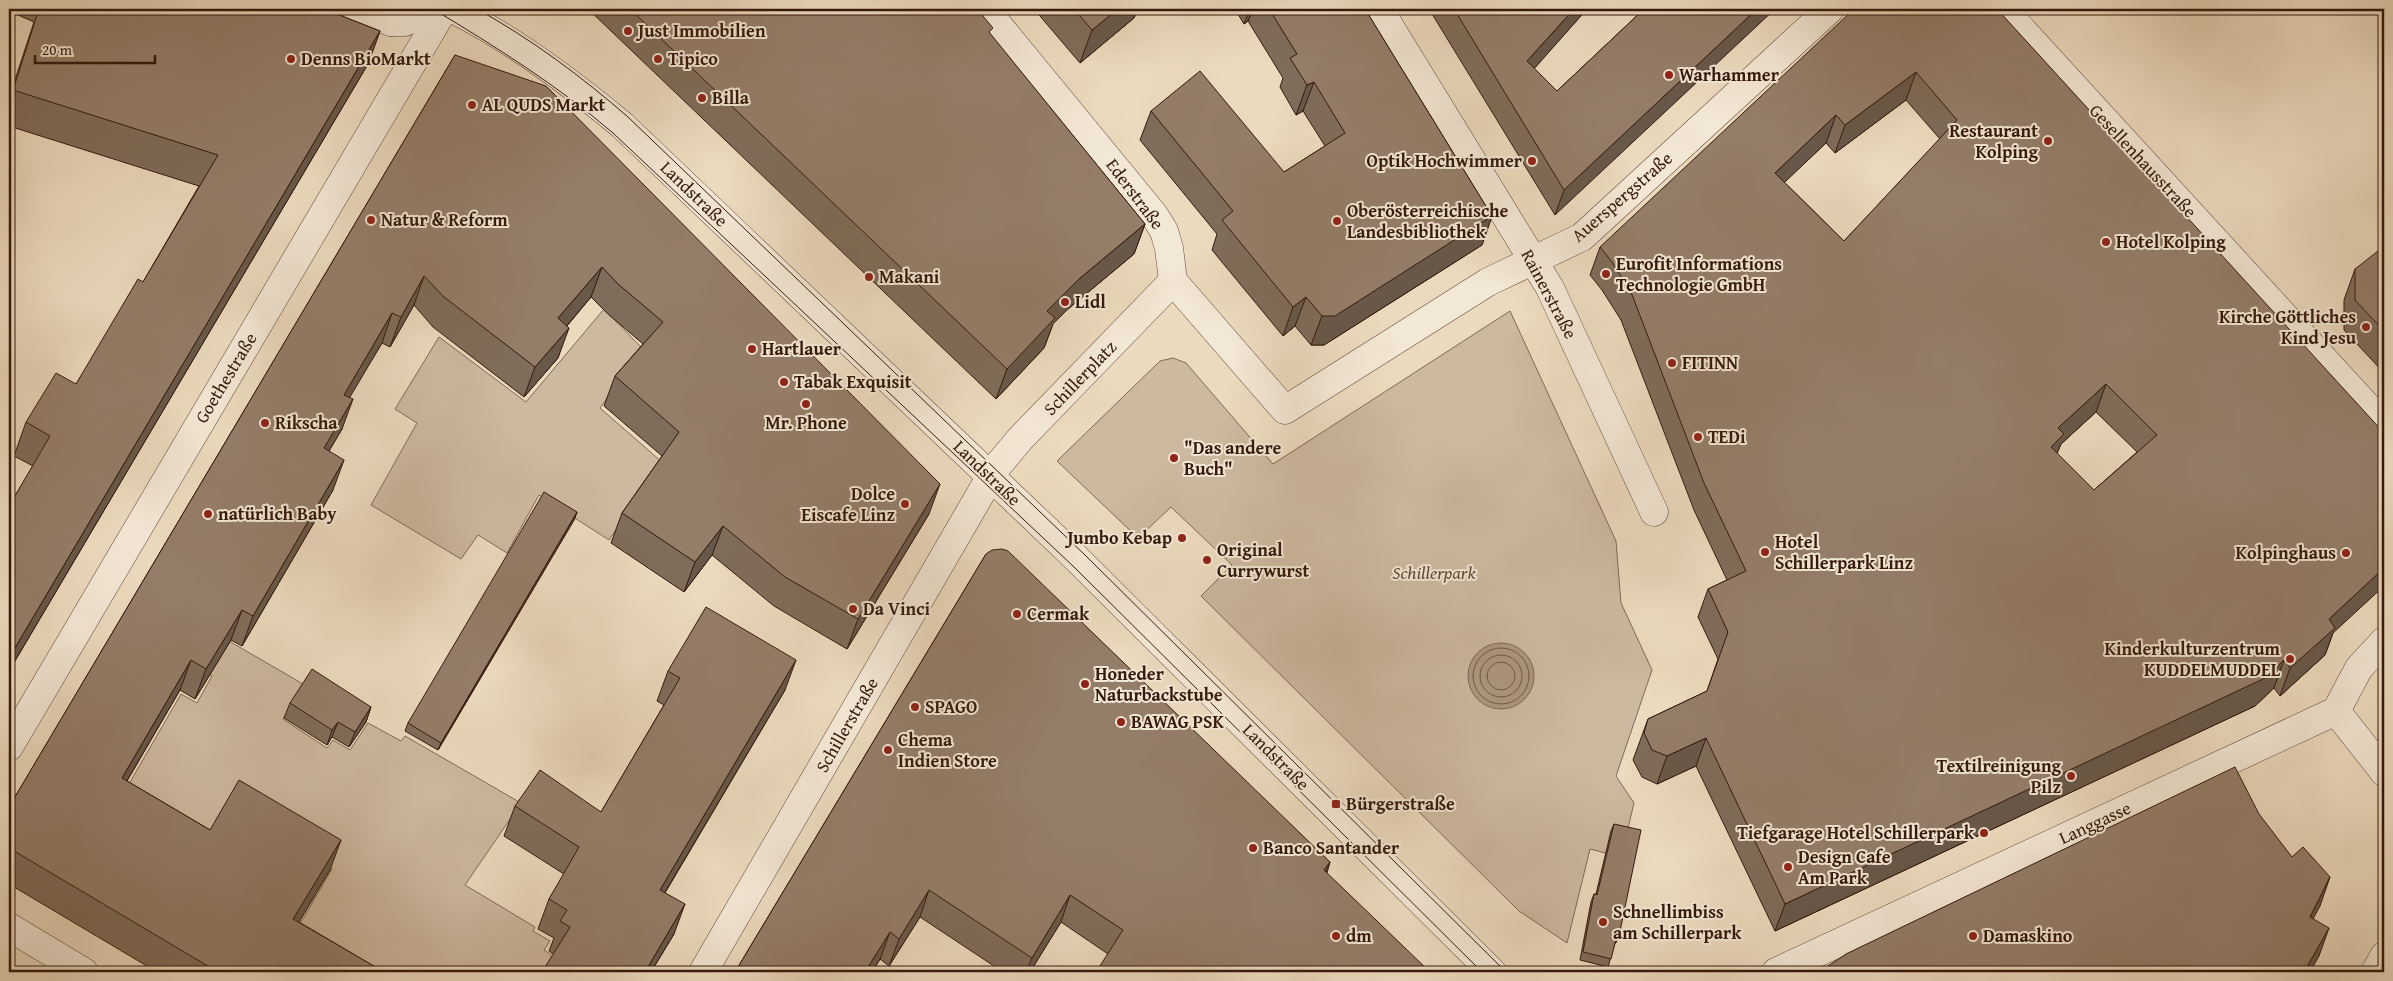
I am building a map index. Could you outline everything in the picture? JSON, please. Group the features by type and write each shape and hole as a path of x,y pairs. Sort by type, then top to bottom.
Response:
{"street":[{"path":"356,9 391,22 405,22 431,9"},
{"name":"Goethestraße","path":"9,747 444,9"},
{"name":"Landstraße","path":"453,9 496,33 557,73 622,125 1075,557 1492,972"},
{"name":"Ederstraße","path":"985,9 1154,215 1164,231 1170,248 1173,281"},
{"name":"Rainerstraße","path":"1379,9 1550,288 1654,512"},
{"name":"Auerspergstraße","path":"1173,281 1285,410 1488,282 1582,237 1830,9"},
{"name":"Gesellenhausstraße","path":"2002,9 2384,425"},
{"name":"Schillerplatz","path":"991,477 1020,439 1173,281"},
{"name":"Schillerstraße","path":"703,972 991,477"},
{"path":"2384,641 2359,668 2336,711 2384,772"},
{"name":"Langgasse","path":"1776,972 2336,711"},
{"path":"9,927 84,972"},
{"path":"2375,972 2384,956"}],"green space":[{"path":"604,309 643,349 600,408 662,462 609,540 539,495 507,553 478,535 461,559 371,505 417,423 395,409 439,337 526,402"},
{"name":"Schillerpark","path":"1510,311 1616,541 1621,603 1652,670 1616,776 1634,803 1621,857 1590,849 1567,943 1519,911 1201,596 1232,565 1171,507 1138,538 1057,461 1160,361 1173,358 1186,363 1273,464"},
{"path":"217,634 303,684 283,719 327,748 333,740 350,750 368,723 401,741 405,736 521,803 465,885 535,927 533,931 550,941 544,950 555,957 545,972 329,972 286,948 332,869 228,807 198,856 115,808 181,694 197,703 212,676 199,667"}],"water":[{"path":"1501,643 1513,646 1524,653 1531,664 1534,676 1531,688 1524,699 1513,706 1501,709 1489,706 1478,699 1471,688 1468,676 1471,664 1478,653 1489,646"}],"building":[{"path":"39,9 324,9 380,31 9,658 9,499 12,501 50,436 26,422 56,373 76,384 138,279 143,282 218,155 13,90"},
{"path":"630,9 977,9 993,28 989,32 1145,224 1079,279 1047,311 1055,318 1007,369"},
{"path":"1074,9 1118,9 1092,30"},
{"path":"1269,9 1365,9 1492,216 1335,316 1322,316 1306,297 1293,307 1222,220 1233,211 1151,111 1200,71 1284,172 1345,133 1314,82 1307,85 1290,58 1297,54"},
{"path":"1454,9 1574,9 1527,61 1557,91 1644,9 1757,9 1564,190"},
{"path":"1854,9 1997,9 2384,433 2384,568 2329,619 2335,628 2290,668 2284,660 2265,678 1785,904 1706,738 1667,756 1652,750 1644,733 1648,719 1707,691 1728,632 1708,589 1746,571 1704,483 1631,292 1600,247","holes":["1916,72 1957,120 1844,241 1775,173 1836,115 1845,125","2106,384 2157,435 2094,490 2051,447 2064,434 2058,428"]},
{"path":"455,55 546,86 940,484 858,619 785,577 723,526 695,562 622,513 679,432 615,376 663,322 618,284 602,267 558,318 569,328 535,367 444,297 424,276 401,317 392,313 344,395 353,399 324,448 344,460 253,616 242,610 206,669 191,660 122,778 210,830 239,780 341,840 293,919 384,972 218,972 9,848 9,807"},
{"path":"2378,251 2384,251 2384,331 2355,300 2355,269"},
{"path":"544,492 577,512 441,743 408,723"},
{"path":"1002,549 1008,551 1330,862 1324,870 1430,972 1096,972 1123,930 1070,895 1032,958 929,890 899,939 890,932 865,972 735,972 986,554 992,550"},
{"path":"706,607 796,660 660,890 685,904 645,972 542,972 570,927 560,921 567,910 549,899 579,847 515,806 540,770 601,812 680,678 668,671"},
{"path":"312,669 371,707 355,732 338,722 332,730 290,703"},
{"path":"2235,767 2259,814 2292,857 2303,847 2330,877 2310,917 2329,928 2304,972 1819,972 1846,954"},
{"path":"1614,824 1641,830 1619,936 1617,935 1611,959 1583,952 1594,894 1597,895"}],"tram line":[{"path":"433,9 503,52 592,115 613,133 1074,567 1482,972"},
{"path":"477,9 555,59 628,117 1086,556 1506,972"}],"place":[{"name":"Just Immobilien","path":"628,31"},
{"name":"Denns BioMarkt","path":"291,59"},
{"name":"Tipico","path":"658,59"},
{"name":"Warhammer","path":"1669,75"},
{"name":"Billa","path":"702,98"},
{"name":"AL QUDS Markt","path":"472,105"},
{"name":"Restaurant Kolping","path":"2048,141"},
{"name":"Optik Hochwimmer","path":"1532,161"},
{"name":"Natur & Reform","path":"371,220"},
{"name":"Oberösterreichische Landesbibliothek","path":"1337,221"},
{"name":"Hotel Kolping","path":"2106,242"},
{"name":"Eurofit Informations Technologie GmbH","path":"1606,274"},
{"name":"Makani","path":"869,277"},
{"name":"Lidl","path":"1065,302"},
{"name":"Kirche Göttliches Kind Jesu","path":"2366,327"},
{"name":"Hartlauer","path":"752,349"},
{"name":"FITINN","path":"1672,363"},
{"name":"Tabak Exquisit","path":"784,382"},
{"name":"Mr. Phone","path":"806,404"},
{"name":"Rikscha","path":"265,423"},
{"name":"TEDi","path":"1698,437"},
{"name":"\"Das andere Buch\"","path":"1174,458"},
{"name":"Dolce Eiscafe Linz","path":"905,504"},
{"name":"natürlich Baby","path":"208,514"},
{"name":"Jumbo Kebap","path":"1182,538"},
{"name":"Hotel Schillerpark Linz","path":"1765,552"},
{"name":"Kolpinghaus","path":"2346,553"},
{"name":"Original Currywurst","path":"1207,560"},
{"name":"Da Vinci","path":"853,609"},
{"name":"Cermak","path":"1017,614"},
{"name":"Kinderkulturzentrum KUDDELMUDDEL","path":"2290,659"},
{"name":"Honeder Naturbackstube","path":"1085,684"},
{"name":"SPAGO","path":"915,707"},
{"name":"BAWAG PSK","path":"1121,722"},
{"name":"Chema Indien Store","path":"888,750"},
{"name":"Textilreinigung Pilz","path":"2071,776"},
{"name":"Bürgerstraße","path":"1336,804"},
{"name":"Tiefgarage Hotel Schillerpark","path":"1984,833"},
{"name":"Banco Santander","path":"1253,848"},
{"name":"Design Cafe Am Park","path":"1788,867"},
{"name":"Schnellimbiss am Schillerpark","path":"1603,922"},
{"name":"dm","path":"1336,936"},
{"name":"Damaskino","path":"1973,936"}]}
